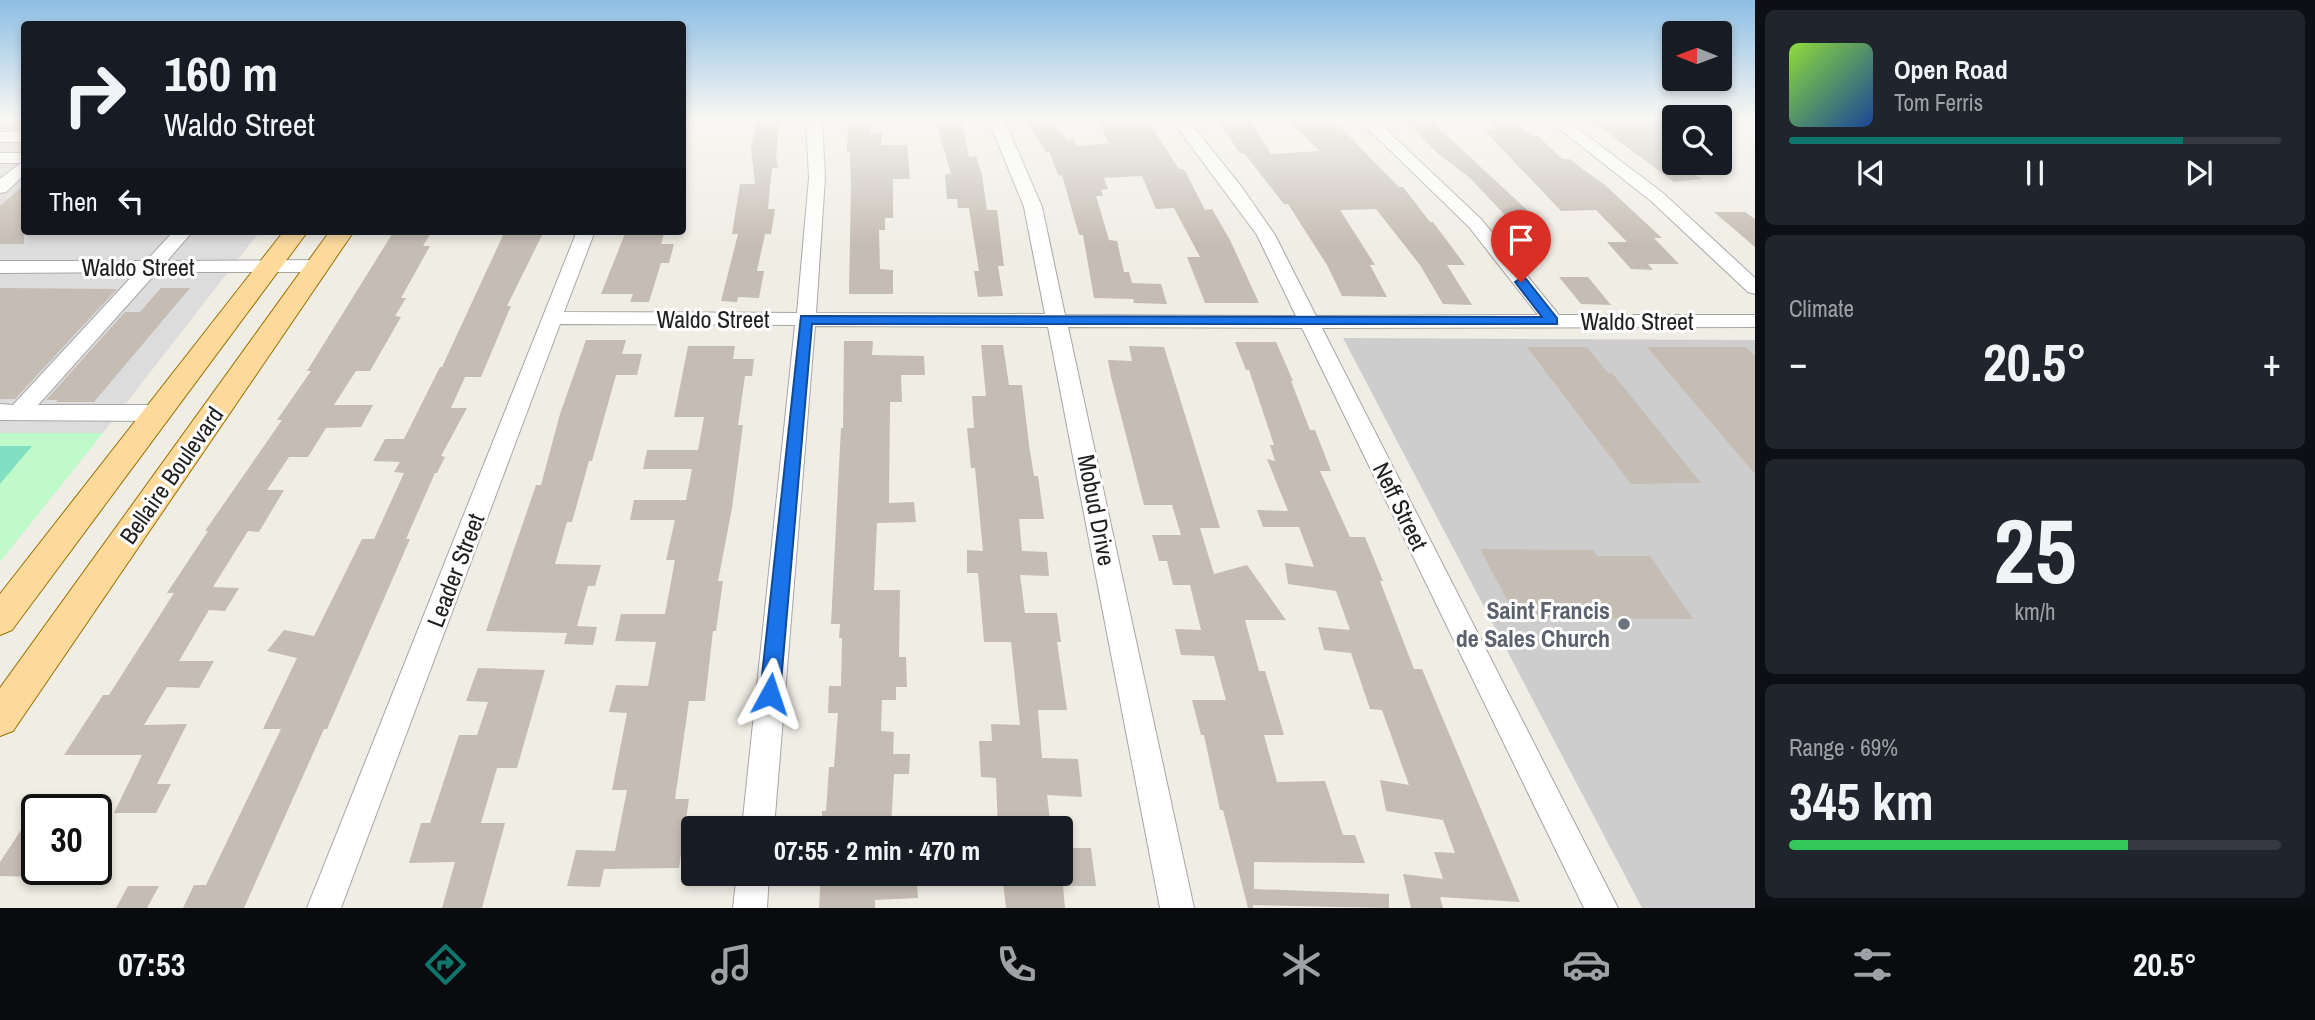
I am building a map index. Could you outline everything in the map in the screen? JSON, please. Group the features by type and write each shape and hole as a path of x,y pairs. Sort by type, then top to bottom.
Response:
{"main road":[{"name":"Bellaire Boulevard","path":"0,620 293,235"},
{"name":"Bellaire Boulevard","path":"0,719 339,235"}],"street":[{"path":"759,816 806,319 816,161"},
{"name":"Mobud Drive","path":"1014,161 1033,207 1059,321 1177,908"},
{"name":"Neff Street","path":"1212,161 1252,213 1310,322 1601,908"},
{"path":"1410,161 1475,223 1553,321"},
{"path":"1610,161 1657,197 1755,288"},
{"path":"0,188 21,170"},
{"path":"9,412 180,235"},
{"name":"Leader Street","path":"324,908 584,235"},
{"name":"Waldo Street","path":"0,267 318,266"},
{"name":"Waldo Street","path":"553,318 1310,322 1755,321"},
{"path":"9,412 158,413"},
{"path":"750,908 752,886"}],"shaded area":[{"path":"0,161 21,161 21,235 257,235 103,433 0,433"},
{"name":"Saint Francis de Sales Church","path":"1343,338 1755,340 1755,908 1642,908"}],"green space":[{"path":"0,433 103,433 0,562"},
{"path":"0,446 32,446 0,484"}],"building":[{"path":"752,161 777,161 778,168 772,168 768,209 775,209 771,234 765,234 757,271 764,271 759,298 738,297 737,302 721,301 738,234 732,234 740,184 755,184"},
{"path":"850,161 908,161 910,179 893,179 893,218 885,218 885,230 879,230 880,269 893,270 893,294 849,294"},
{"path":"947,161 978,161 987,210 997,210 1004,266 998,266 1003,296 978,297 974,271 979,271 969,208 958,208 957,199 947,199 945,174 951,174"},
{"path":"1053,161 1174,161 1186,173 1205,210 1212,209 1230,240 1259,303 1205,303 1187,257 1200,257 1174,208 1156,209 1142,176 1104,178 1108,189 1101,190 1103,196 1096,196 1109,240 1117,241 1124,272 1129,272 1132,283 1161,284 1167,304 1134,303 1133,299 1094,298 1083,235 1079,235 1062,175 1059,176"},
{"path":"1251,161 1374,161 1399,187 1403,187 1465,265 1447,265 1472,305 1443,304 1420,265 1376,209 1340,210 1375,265 1370,265 1387,297 1342,296 1327,265 1288,204 1284,204"},
{"path":"1448,161 1475,161 1543,228 1517,228 1470,178"},
{"path":"1514,161 1572,161 1605,185 1662,238 1654,238 1679,264 1648,264 1653,270 1631,269 1607,242 1627,242 1596,210 1561,211"},
{"path":"1646,161 1662,161 1662,173"},
{"path":"1665,175 1695,175 1702,179 1674,182"},
{"path":"21,188 21,235 24,235 24,244 0,244 0,206"},
{"path":"1714,212 1745,212 1755,219 1755,247"},
{"path":"392,235 430,235 423,246 430,246 401,298 406,298 395,316 401,317 370,371 356,371 334,405 373,405 361,427 326,428 308,457 289,457 267,490 284,490 259,532 248,531 213,587 239,588 225,611 209,610 179,661 214,661 199,688 167,687 144,725 187,724 157,784 171,784 156,813 114,813 142,755 64,755 103,695 109,695 174,593 167,593 208,531 205,531 282,420 277,420 311,371 307,371"},
{"path":"503,235 542,235 507,306 511,306 481,377 465,377 451,408 467,408 441,456 445,457 435,473 406,539 410,539 327,729 324,729 244,908 183,908 194,885 206,885 281,729 263,729 297,658 267,651 284,630 314,636 362,539 374,539 404,473 394,472 400,462 373,461 385,439 404,439 442,367"},
{"path":"624,235 664,235 661,244 674,244 669,263 661,263 649,302 630,302 633,294 601,294"},
{"path":"1559,277 1588,277 1611,305 1581,304"},
{"path":"0,288 117,289 15,399 0,399"},
{"path":"161,288 190,288 94,402 46,400 125,312 140,312"},
{"path":"586,340 626,340 622,354 642,354 637,375 616,375 592,461 589,461 572,522 567,522 555,564 601,565 595,586 588,586 577,626 597,627 593,645 564,644 567,633 486,631 536,485 541,485 560,414"},
{"path":"844,341 873,341 872,355 924,356 925,375 901,375 902,402 890,402 889,503 914,502 916,522 877,523 874,590 900,590 899,657 906,657 907,687 896,687 896,700 882,700 881,731 894,732 893,754 910,754 909,774 894,774 892,816 822,816 822,811 826,811 829,767 834,767 838,713 828,713 829,686 841,686 840,624 831,624 843,428"},
{"path":"1235,342 1276,342 1310,430 1315,430 1331,471 1320,471 1350,537 1365,537 1414,669 1422,669 1520,902 1440,897 1443,908 1411,908 1403,874 1443,879 1434,852 1455,853 1443,820 1386,811 1380,780 1409,785 1382,710 1370,709 1351,653 1324,650 1318,627 1350,630 1336,591 1288,584 1285,563 1314,567 1299,527 1263,527 1257,510 1288,511 1267,459 1275,461 1270,445 1274,445 1249,370 1246,370"},
{"path":"981,345 1003,345 1009,385 1022,385 1034,476 1038,476 1044,519 1019,519 1022,551 1047,552 1049,576 1020,575 1025,613 1057,613 1061,642 1057,642 1067,710 1038,710 1042,758 1078,759 1082,797 1047,795 1050,816 998,816 996,778 981,777 979,741 992,741 991,724 1020,725 1011,642 984,642 978,573 967,573 967,550 983,551 975,468 971,468 967,428 974,428 972,396 986,396"},
{"path":"688,346 735,346 733,359 754,359 752,376 745,376 738,425 743,425 732,508 718,581 723,581 716,631 713,631 705,701 689,701 675,799 689,799 687,816 681,816 679,868 604,869 600,887 567,886 576,850 615,851 627,790 612,790 627,713 609,712 616,685 648,686 656,642 615,641 621,614 665,614 675,560 666,560 675,520 630,520 634,500 686,500 692,469 643,469 647,450 698,450 704,417 674,417"},
{"path":"1129,346 1164,347 1220,528 1200,528 1214,574 1247,565 1286,620 1245,620 1259,671 1265,671 1284,735 1264,735 1277,782 1325,781 1343,835 1355,835 1365,863 1254,862 1254,889 1389,894 1389,908 1253,905 1253,908 1248,908 1223,810 1220,810 1204,735 1201,735 1192,700 1226,700 1214,656 1181,655 1175,629 1201,630 1190,585 1173,585 1167,561 1159,561 1152,535 1181,535 1172,505 1144,505 1111,377 1108,360 1132,361"},
{"path":"1527,347 1587,347 1608,373 1612,373 1701,483 1631,484"},
{"path":"1647,347 1746,347 1755,356 1755,474"},
{"path":"1480,549 1593,550 1597,556 1650,556 1693,619 1517,618"},
{"path":"478,668 545,670 517,768 497,768 481,823 505,823 482,908 442,908 455,862 409,863 421,823 430,823 459,735 477,735 488,702 466,701"},
{"path":"21,830 21,877 0,876 0,862"},
{"path":"1073,848 1091,848 1096,886 1073,886"},
{"path":"128,886 159,886 147,908 116,908"},
{"path":"820,886 917,886 918,898 875,900 875,908 819,908"},
{"path":"1003,886 1063,886 1065,908 1006,908"}],"place":[{"name":"Saint Francis de Sales Church","path":"1624,624"}],"route":[{"path":"770,694 806,319 1553,321 1521,282"}]}
